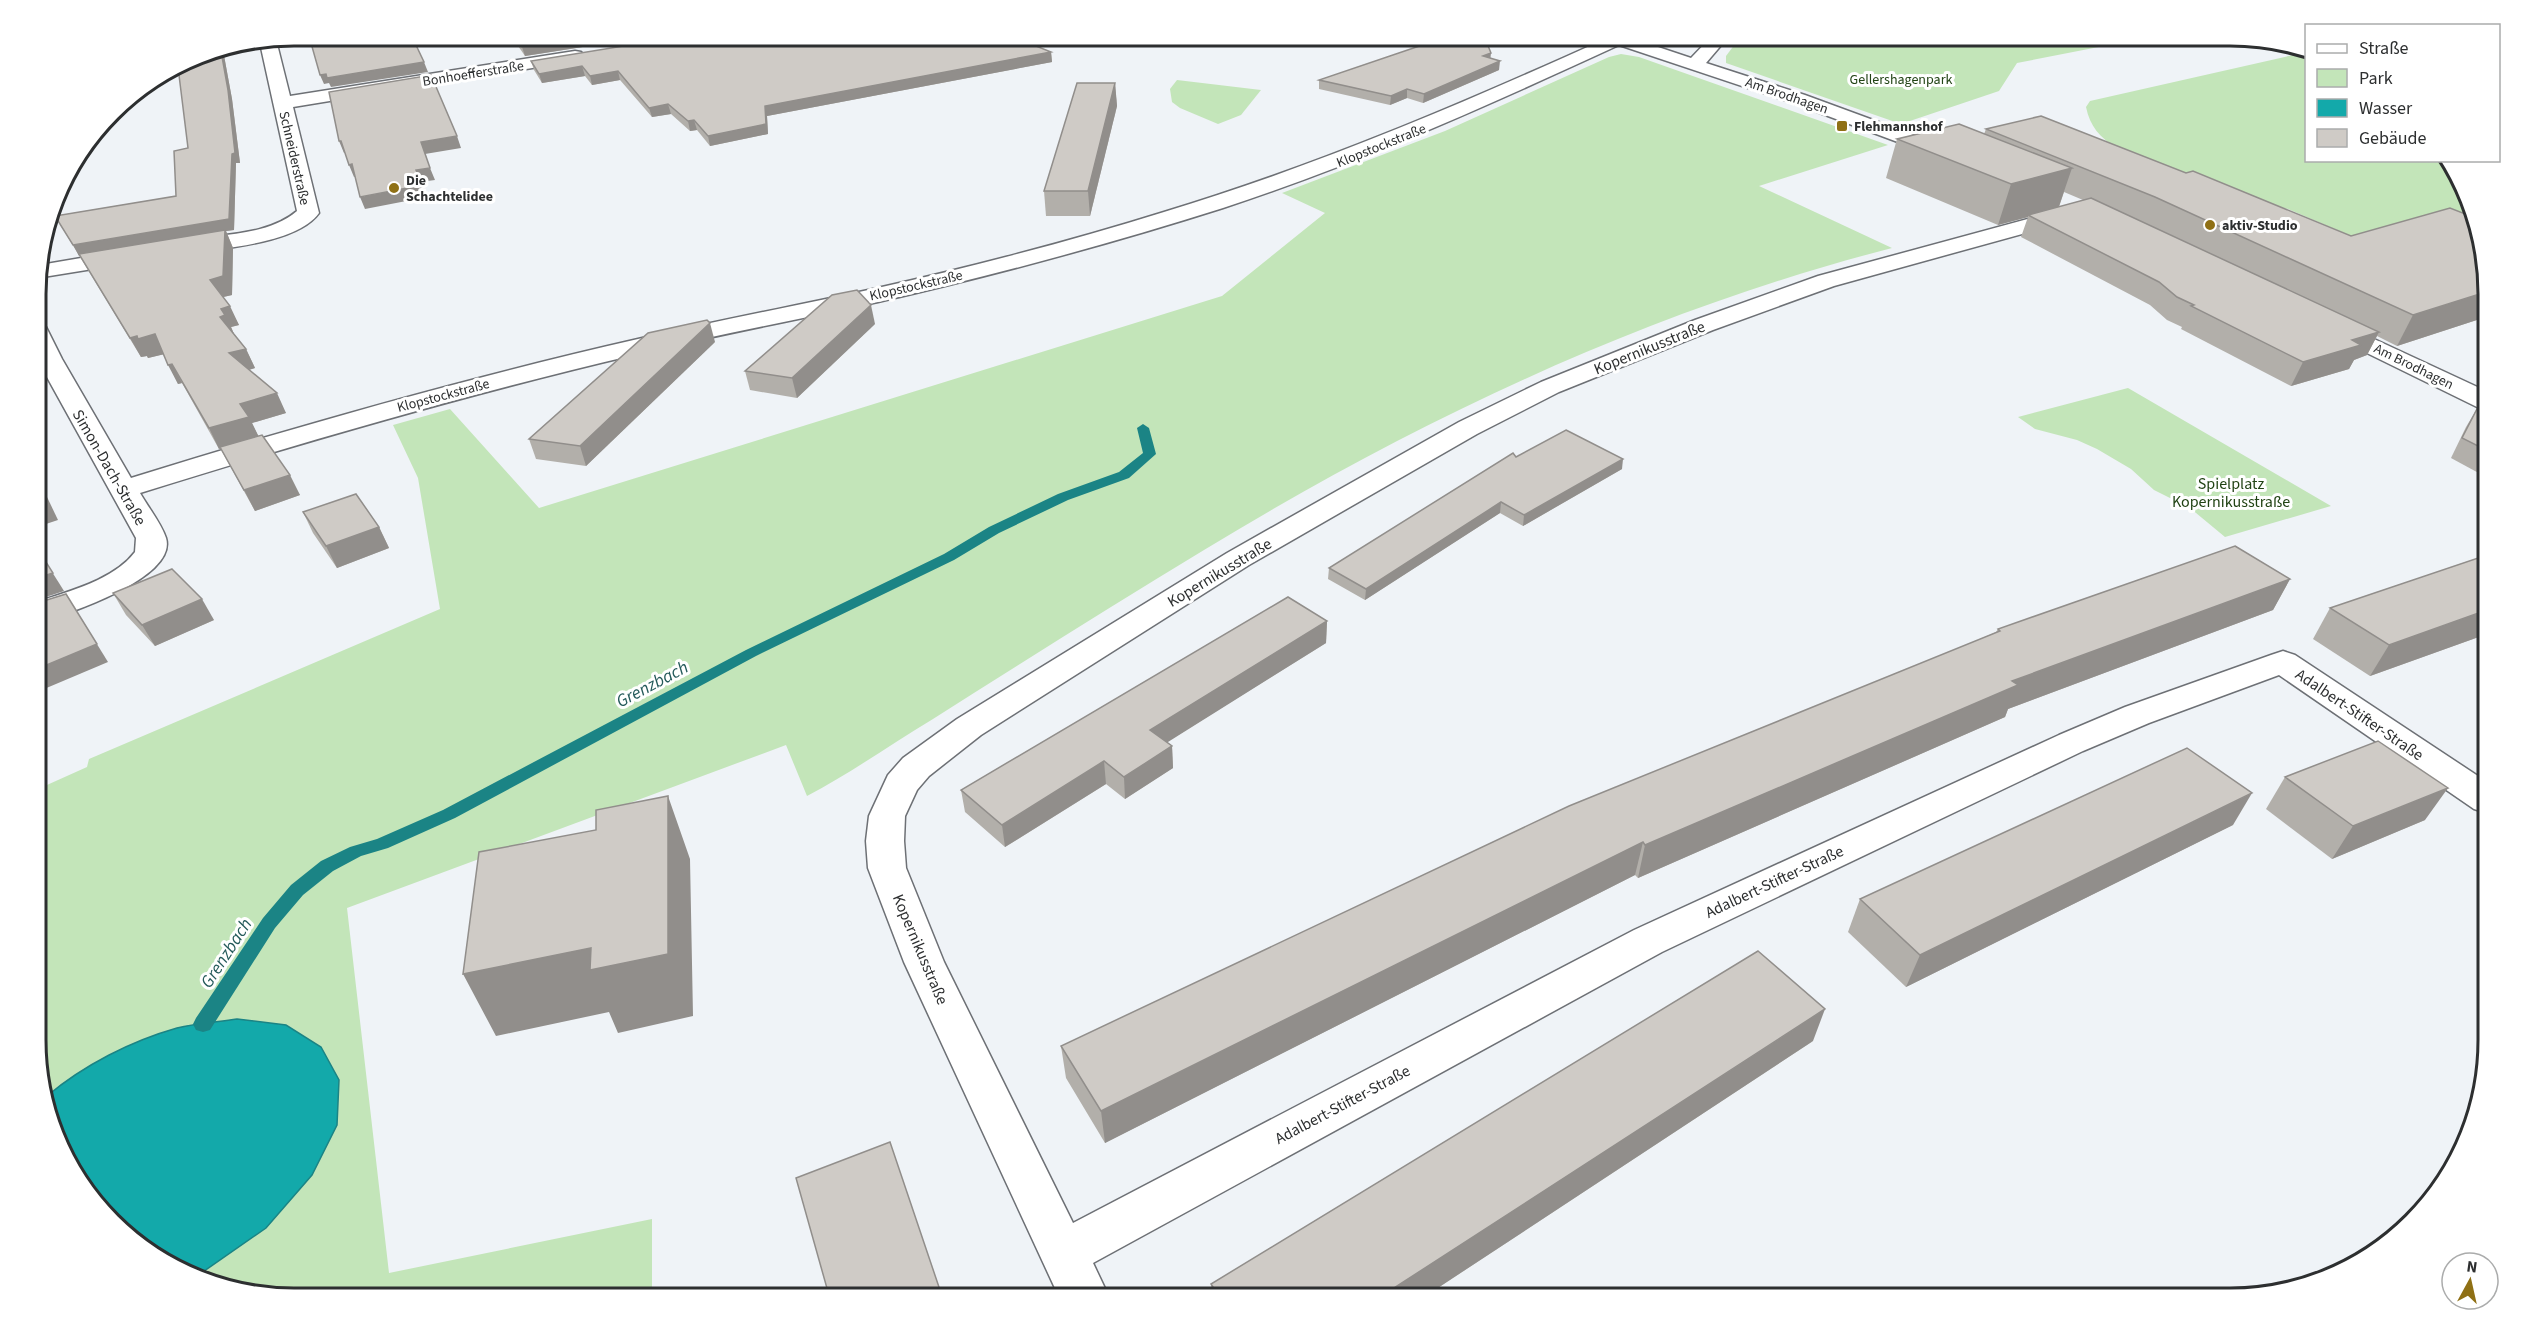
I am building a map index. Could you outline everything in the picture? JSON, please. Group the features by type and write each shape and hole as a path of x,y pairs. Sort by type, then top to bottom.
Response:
{"street":[{"name":"Klopstockstraße","path":"124,489 323,428 488,383 638,346 907,288 1174,216 1297,176 1401,138 1597,46"},
{"name":"Am Brodhagen","path":"1639,46 1799,99 1958,158"},
{"path":"1695,64 1712,46"},
{"name":"Schneiderstraße","path":"48,270 278,231 303,219 308,213 270,48"},
{"name":"Bonhoefferstraße","path":"283,103 587,55"},
{"name":"Kopernikusstraße","path":"1080,1288 924,962 887,868 885,841 887,816 901,784 916,767 969,727 1238,559 1468,428 1550,387 1704,325 1826,281 2069,203"},
{"name":"Am Brodhagen","path":"2316,318 2478,397"},
{"name":"Simon-Dach-Straße","path":"46,352 151,538 151,550 142,562 124,577 46,609"},
{"name":"Adalbert-Stifter-Straße","path":"1064,1253 1648,941 2071,743 2137,715 2283,662 2478,794"}],"green space":[{"name":"Gellershagenpark","path":"1734,46 2104,46 2017,63 1999,91 1901,124 1726,63 1726,56"},
{"path":"1621,54 1639,57 1888,145 1759,186 1892,248 1712,303 1624,337 1452,413 1368,456 1204,550 807,796 786,745 347,908 389,1273 652,1219 652,1288 279,1288 246,1284 200,1270 157,1247 119,1216 88,1178 65,1135 51,1089 47,1056 46,785 87,767 89,759 440,609 418,478 393,425 450,409 539,508 1222,296 1325,213 1282,193 1445,131 1609,57"},
{"path":"2293,55 2305,59 2305,162 2439,162 2459,200 2474,252 2386,251 2288,209 2225,193 2116,148 2096,131 2086,107 2090,101"},
{"path":"1177,80 1261,90 1241,115 1218,124 1180,108 1172,102 1170,89"},
{"name":"Spielplatz Kopernikusstraße","path":"2128,388 2331,506 2225,537 2190,508 2154,490 2131,469 2097,449 2077,440 2035,429 2018,417"}],"water":[{"path":"237,1019 286,1025 321,1047 339,1080 337,1125 312,1175 266,1228 204,1271 157,1247 131,1227 108,1204 88,1178 72,1150 52,1092 92,1064 125,1047 160,1033 199,1024"}],"building":[{"path":"312,46 416,46 424,62 327,78 326,74 320,75"},
{"path":"623,46 1036,46 1051,52 765,106 766,124 708,136 694,120 688,121 668,104 649,108 618,71 590,76 582,66 539,74 531,61"},
{"path":"1419,46 1488,46 1491,53 1483,56 1500,61 1424,94 1407,89 1391,96 1319,80"},
{"path":"222,58 235,153 232,154 229,219 73,245 58,221 60,215 176,196 174,151 188,148 179,75"},
{"path":"431,75 457,136 421,142 430,168 416,170 423,185 360,197 352,164 349,165 341,141 339,141 329,92"},
{"path":"1077,83 1115,83 1088,191 1044,191"},
{"path":"2041,116 2186,173 2193,171 2351,236 2450,208 2464,215 2473,246 2478,295 2413,315 2155,197 1986,129"},
{"path":"1959,124 2072,168 2011,184 1897,139"},
{"path":"2091,198 2379,332 2352,340 2361,345 2303,362 2191,306 2194,305 2177,297 2159,282 2028,215"},
{"path":"225,230 223,276 210,280 230,306 221,309 225,315 220,317 246,349 229,353 277,393 240,404 249,417 209,428 172,364 168,365 155,334 138,339 137,336 130,338 79,254"},
{"path":"857,290 871,305 792,378 745,371 832,295"},
{"path":"707,320 710,323 580,446 529,439 648,333"},
{"path":"2478,407 2478,446 2462,438"},
{"path":"1566,430 1623,459 1524,515 1501,502 1366,589 1329,568 1513,453 1516,457"},
{"path":"262,435 290,475 244,490 220,447"},
{"path":"356,494 379,527 326,546 303,512"},
{"path":"2235,546 2290,579 2012,681 2018,685 1645,845 1643,842 1101,1111 1061,1046 1569,806 2000,631 1998,629"},
{"path":"2478,558 2478,613 2389,645 2330,608"},
{"path":"46,562 53,573 46,575"},
{"path":"172,569 202,599 142,625 113,593"},
{"path":"66,594 97,644 46,665 46,600"},
{"path":"1288,597 1327,621 1150,730 1172,746 1124,777 1104,761 1002,825 961,790"},
{"path":"2378,741 2448,788 2353,826 2285,777"},
{"path":"2187,748 2252,793 1920,955 1860,899"},
{"path":"668,796 668,954 590,970 591,948 463,974 479,852 596,830 596,810"},
{"path":"1758,951 1825,1009 1394,1288 1214,1288 1211,1284"},
{"path":"890,1142 939,1288 827,1288 796,1178"}],"waterway":[{"name":"Grenzbach","path":"203,1024 269,923 297,890 327,866 356,851 382,844 449,814 751,653 949,557 994,530 1063,497 1124,475 1150,454 1143,428"}],"place":[{"name":"Flehmannshof","path":"1842,126"},
{"name":"Die Schachtelidee","path":"394,188"},
{"name":"aktiv-Studio","path":"2210,225"}]}
